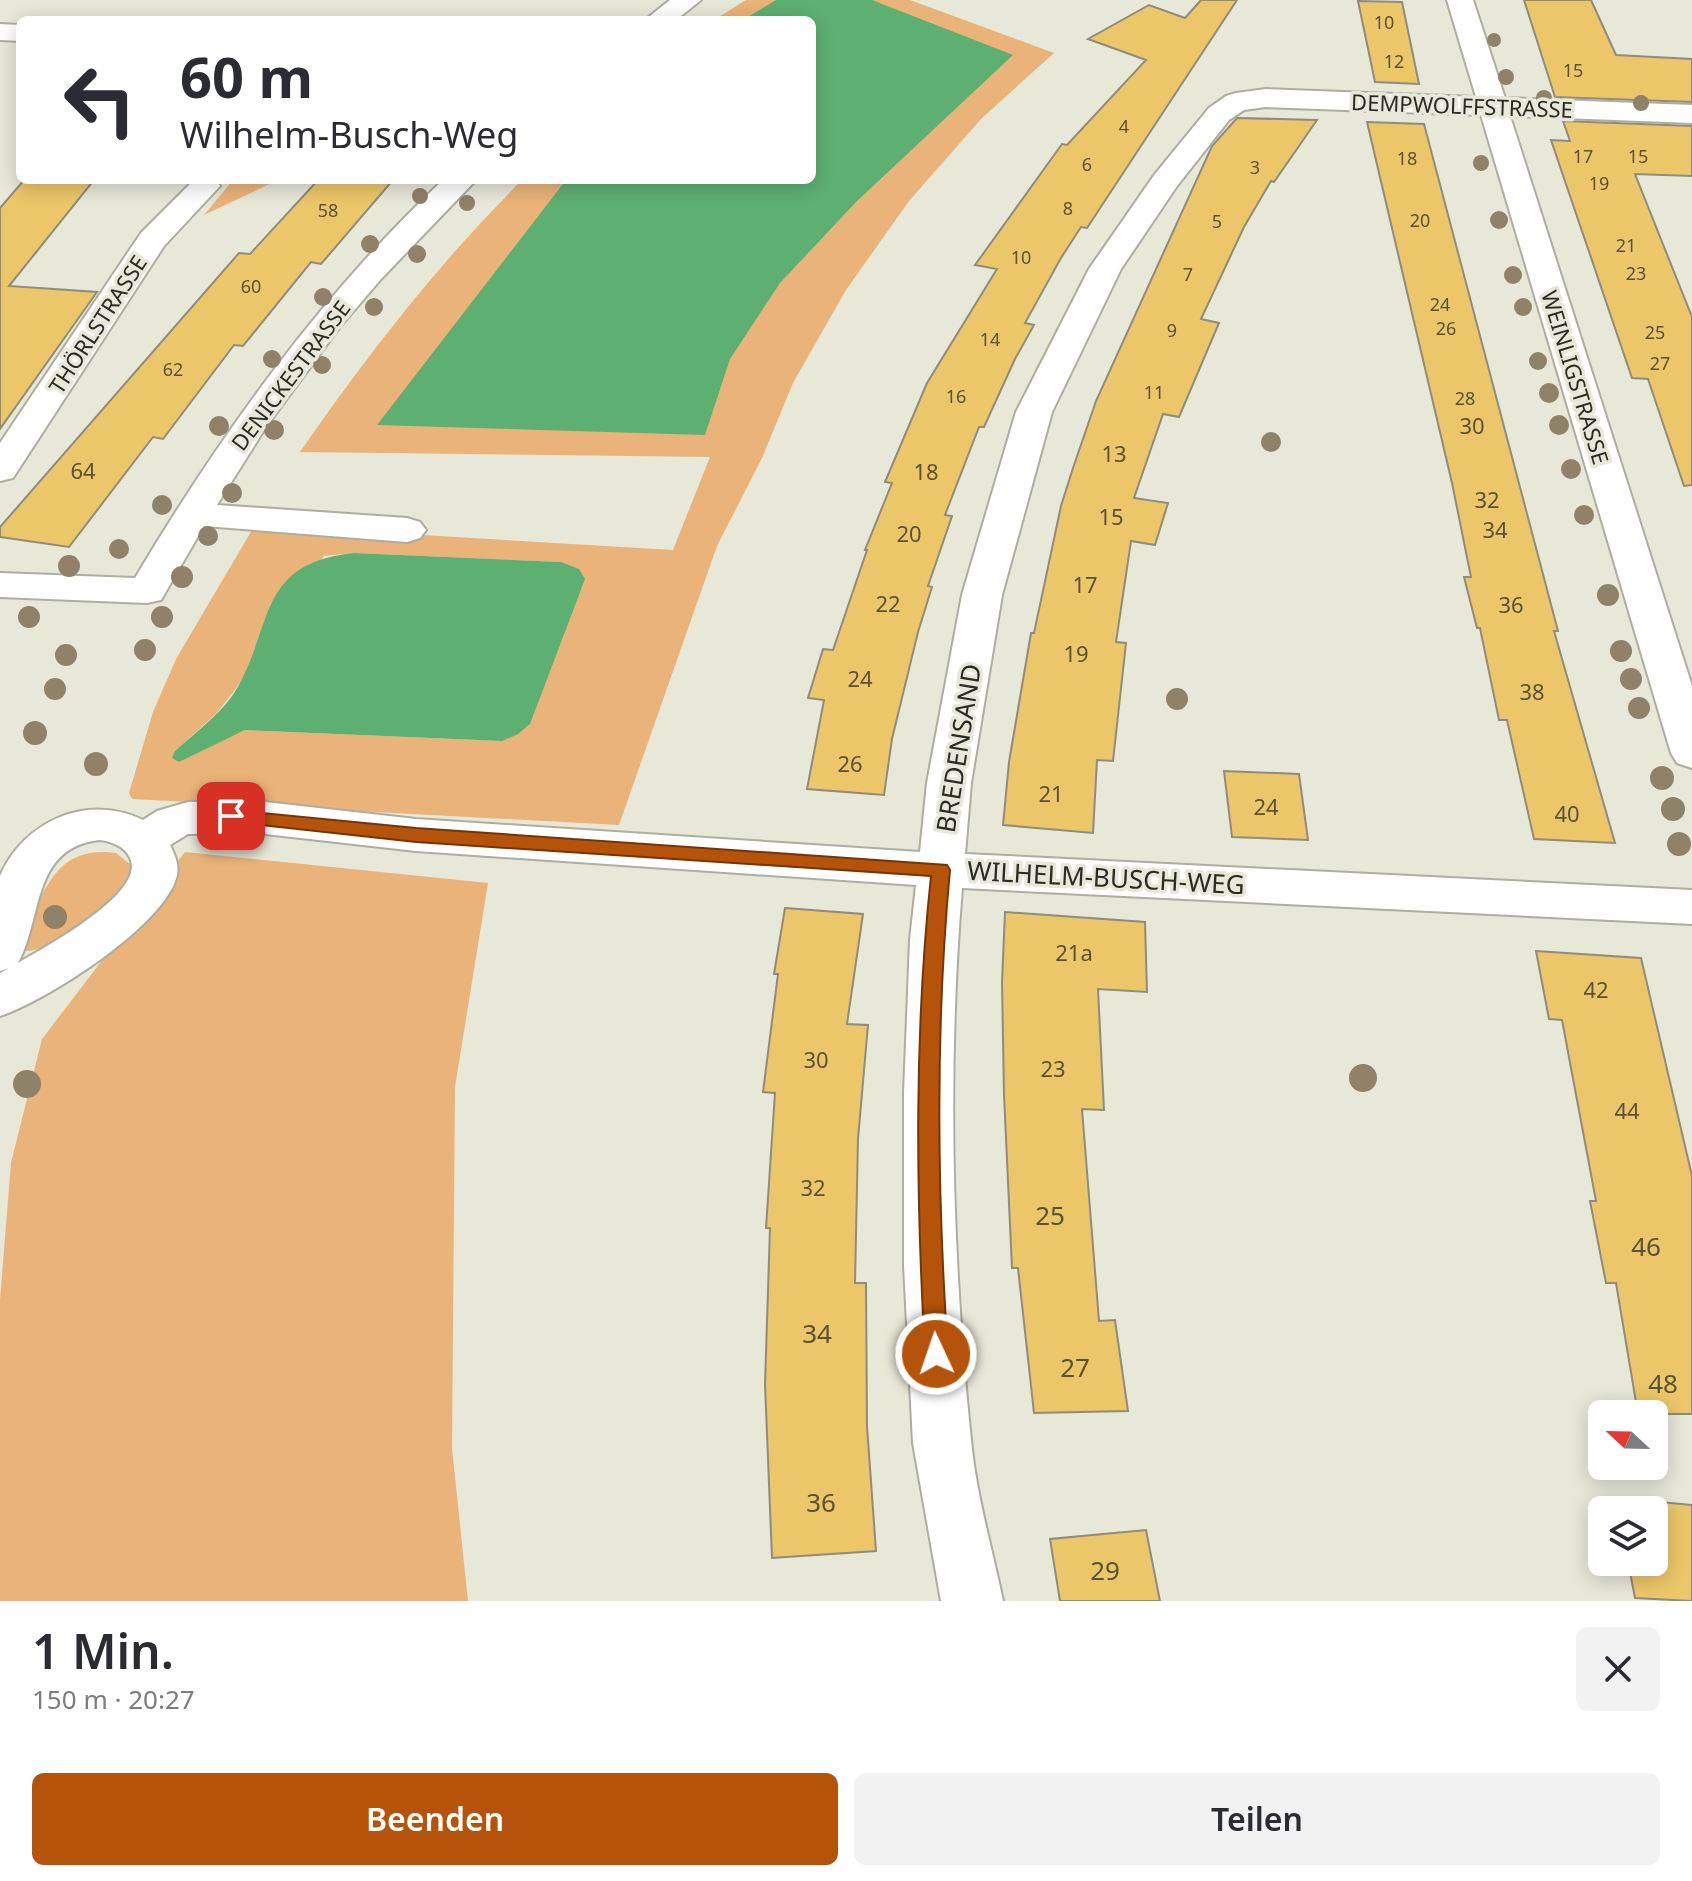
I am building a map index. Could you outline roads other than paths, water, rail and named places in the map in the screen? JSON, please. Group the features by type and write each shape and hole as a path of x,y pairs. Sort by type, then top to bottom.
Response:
{"street":[{"path":"664,16 688,0"},
{"name":"WEINLIGSTRASSE","path":"1460,0 1692,753"},
{"name":"DEMPWOLFFSTRASSE","path":"1232,104 1266,98 1692,114"},
{"name":"BREDENSAND","path":"972,1601 942,1443 931,1265 929,1093 934,940 949,783 982,595 1034,412 1105,269 1166,180 1219,114 1232,104"},
{"name":"DENICKESTRASSE","path":"0,585 147,591 191,514 253,419 300,357 377,265 457,184"},
{"name":"THÖRLSTRASSE","path":"0,470 152,240 205,186"},
{"path":"191,514 407,530"},
{"name":"WILHELM-BUSCH-WEG","path":"143,841 173,822 188,818 256,817 416,835 941,870 1692,907"},
{"path":"0,953 29,862 43,849 71,831 98,824 122,828 143,841 153,854 155,874 134,906 110,926 0,997"}]}
